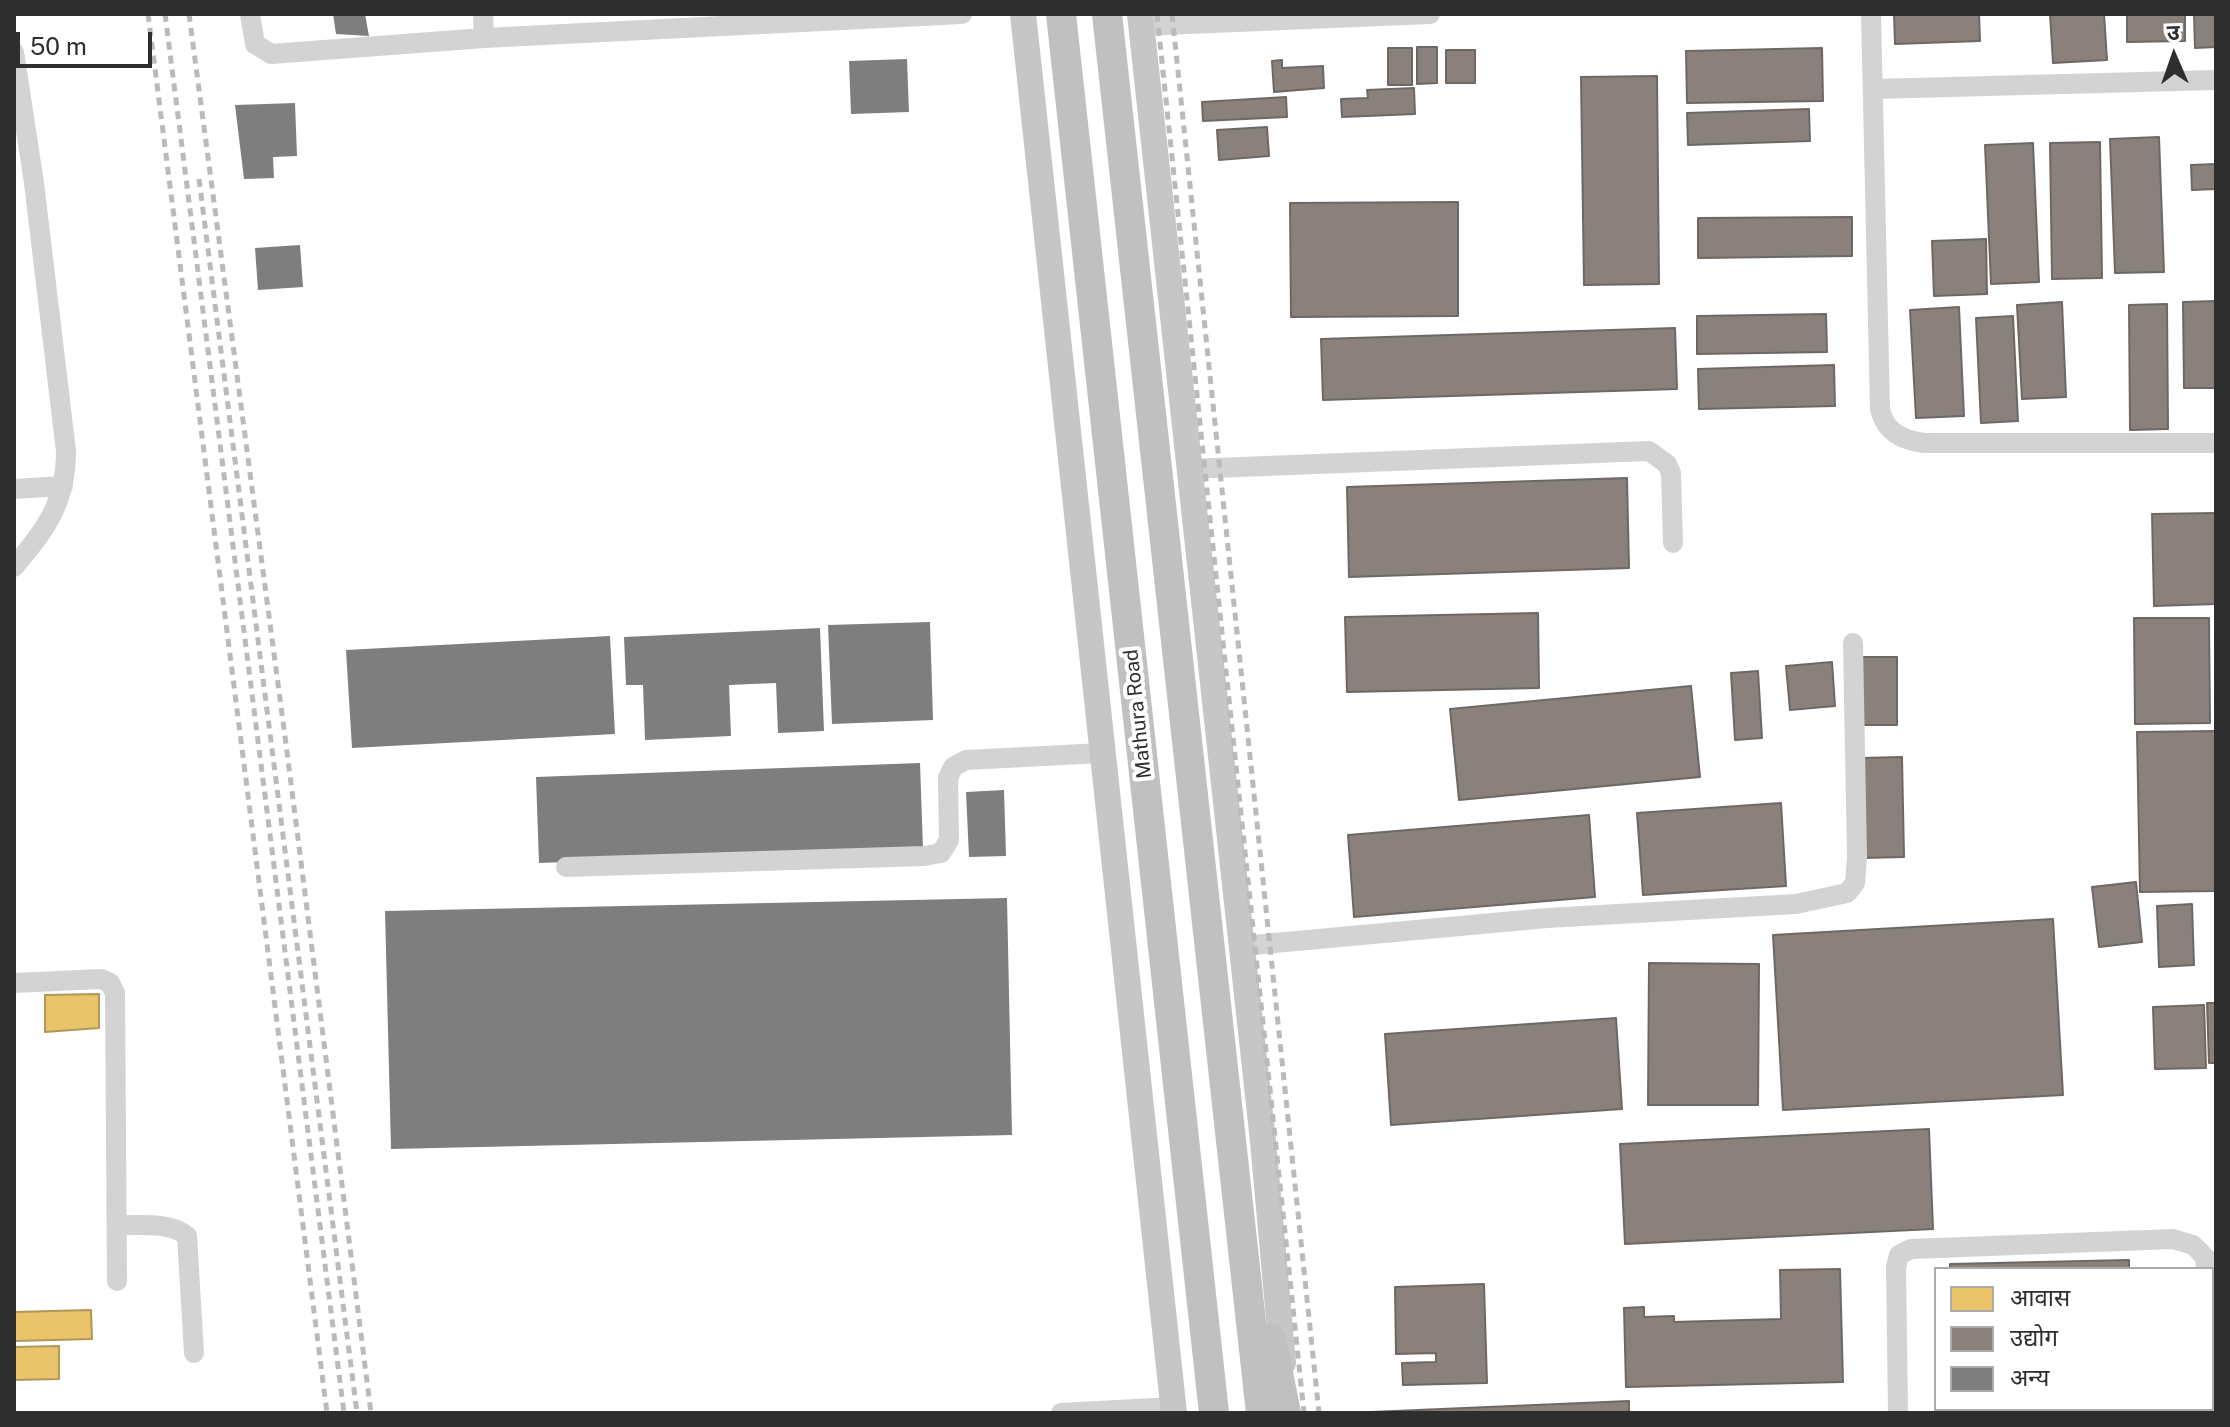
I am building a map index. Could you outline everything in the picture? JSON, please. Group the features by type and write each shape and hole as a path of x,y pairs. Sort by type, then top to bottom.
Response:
{"highway":[{"name":"Mathura Road","path":"1061,14 1214,1413"},
{"path":"1107,14 1261,1413"},
{"path":"1118,112 1135,18"},
{"path":"1240,1220 1259,1276 1287,1413"}],"main road":[{"path":"1023,14 1173,1410"},
{"path":"1135,18 1242,946 1287,1413"}],"street":[{"path":"250,14 255,44 271,54 484,38 962,14"},
{"path":"483,14 484,38"},
{"path":"1135,18 1430,14"},
{"path":"1871,14 1880,409 1889,429 1912,441 1924,443 2216,443"},
{"path":"14,56 24,183 66,451 63,486 49,524 14,567"},
{"path":"1874,89 2216,80"},
{"path":"1189,469 1649,451 1667,464 1671,473 1673,543"},
{"path":"14,489 63,486"},
{"path":"1242,946 1547,918 1796,904 1847,893 1855,883 1857,857 1853,643"},
{"path":"566,867 941,853 949,840 948,778 953,767 966,760 1102,753"},
{"path":"14,983 101,979 110,983 115,993 117,1281"},
{"path":"117,1225 168,1227 187,1236 194,1353"},
{"path":"1898,1413 1896,1267 1899,1255 1911,1249 2173,1239 2193,1245 2205,1257 2206,1267"},
{"path":"1061,1413 1173,1410"}],"building: आवास":[{"path":"99,994 99,1028 45,1032 45,995"},
{"path":"91,1310 92,1339 14,1341 14,1312"},
{"path":"59,1346 59,1379 14,1380 14,1347"}],"building: उद्योग":[{"path":"1894,14 1979,14 1980,41 1895,44"},
{"path":"2050,14 2104,14 2107,60 2053,63"},
{"path":"2127,14 2185,14 2185,41 2127,42"},
{"path":"2194,14 2216,14 2216,47 2195,48"},
{"path":"1417,47 1437,47 1437,83 1417,84"},
{"path":"1388,48 1412,48 1412,85 1388,85"},
{"path":"1822,48 1823,101 1687,103 1686,51"},
{"path":"1446,50 1475,50 1475,83 1446,83"},
{"path":"1282,60 1282,68 1323,66 1324,88 1274,92 1272,61"},
{"path":"1657,76 1659,284 1584,285 1581,77"},
{"path":"1414,88 1415,114 1342,117 1341,99 1368,98 1367,90"},
{"path":"1286,97 1287,117 1203,121 1202,102"},
{"path":"1809,109 1810,141 1688,145 1687,113"},
{"path":"1267,127 1269,156 1219,160 1217,130"},
{"path":"2159,137 2164,272 2115,273 2110,139"},
{"path":"2100,142 2102,278 2052,279 2050,143"},
{"path":"2033,143 2039,282 1991,284 1985,145"},
{"path":"2216,164 2216,189 2192,190 2191,165"},
{"path":"1458,202 1458,316 1291,317 1290,203"},
{"path":"1852,217 1852,256 1698,258 1698,218"},
{"path":"1986,239 1987,294 1934,296 1932,241"},
{"path":"2216,301 2216,388 2184,388 2183,302"},
{"path":"2062,302 2066,397 2022,399 2017,305"},
{"path":"2167,304 2168,429 2130,430 2129,305"},
{"path":"1959,307 1964,416 1916,418 1910,310"},
{"path":"1826,314 1827,352 1697,354 1697,316"},
{"path":"2013,316 2018,421 1981,423 1976,318"},
{"path":"1675,328 1677,389 1323,400 1321,339"},
{"path":"1834,365 1835,406 1699,409 1698,369"},
{"path":"1627,478 1629,568 1349,577 1347,487"},
{"path":"2216,513 2216,604 2154,606 2152,514"},
{"path":"1538,613 1539,688 1347,692 1345,617"},
{"path":"2134,618 2209,618 2210,723 2135,724"},
{"path":"1859,657 1897,657 1897,725 1859,725"},
{"path":"1832,662 1835,706 1790,710 1786,666"},
{"path":"1758,671 1762,738 1735,740 1731,673"},
{"path":"1691,686 1700,777 1459,800 1450,709"},
{"path":"2216,731 2216,891 2140,892 2137,732"},
{"path":"1902,757 1904,857 1863,858 1861,758"},
{"path":"1781,803 1786,886 1643,895 1637,813"},
{"path":"1589,815 1595,897 1354,917 1348,835"},
{"path":"2136,882 2142,942 2099,947 2092,887"},
{"path":"2192,904 2194,965 2159,967 2157,906"},
{"path":"2053,919 2063,1095 1783,1110 1773,935"},
{"path":"1649,963 1759,964 1758,1105 1648,1105"},
{"path":"2207,1003 2216,1003 2216,1063 2209,1063"},
{"path":"2204,1005 2206,1068 2155,1069 2153,1007"},
{"path":"1616,1018 1622,1109 1391,1125 1385,1034"},
{"path":"1929,1129 1933,1229 1625,1244 1620,1144"},
{"path":"2129,1260 2129,1267 1950,1267 1950,1264"},
{"path":"1840,1269 1843,1382 1626,1387 1624,1308 1644,1307 1644,1317 1674,1316 1674,1322 1781,1319 1780,1270"},
{"path":"1484,1284 1487,1383 1403,1385 1402,1363 1436,1362 1436,1353 1396,1354 1395,1287"},
{"path":"1629,1401 1629,1413 1371,1412"}],"building: अन्य":[{"path":"333,14 365,14 369,36 336,34"},
{"path":"907,59 909,112 851,114 849,61"},
{"path":"295,103 297,156 273,157 274,178 244,179 235,105"},
{"path":"300,245 303,287 258,290 255,248"},
{"path":"930,622 933,720 832,724 828,625"},
{"path":"820,628 824,731 778,733 776,683 729,685 731,736 645,740 643,685 626,685 624,637"},
{"path":"610,636 615,734 352,748 346,650"},
{"path":"920,763 923,849 539,863 536,777"},
{"path":"1004,790 1006,856 969,857 966,792"},
{"path":"1007,898 1012,1135 391,1149 385,911"}],"railway":[{"path":"148,14 327,1413"},
{"path":"165,14 344,1413"},
{"path":"189,14 371,1413"},
{"path":"1157,14 1304,1413"},
{"path":"1172,14 1319,1413"},
{"path":"199,179 357,1413"}]}
